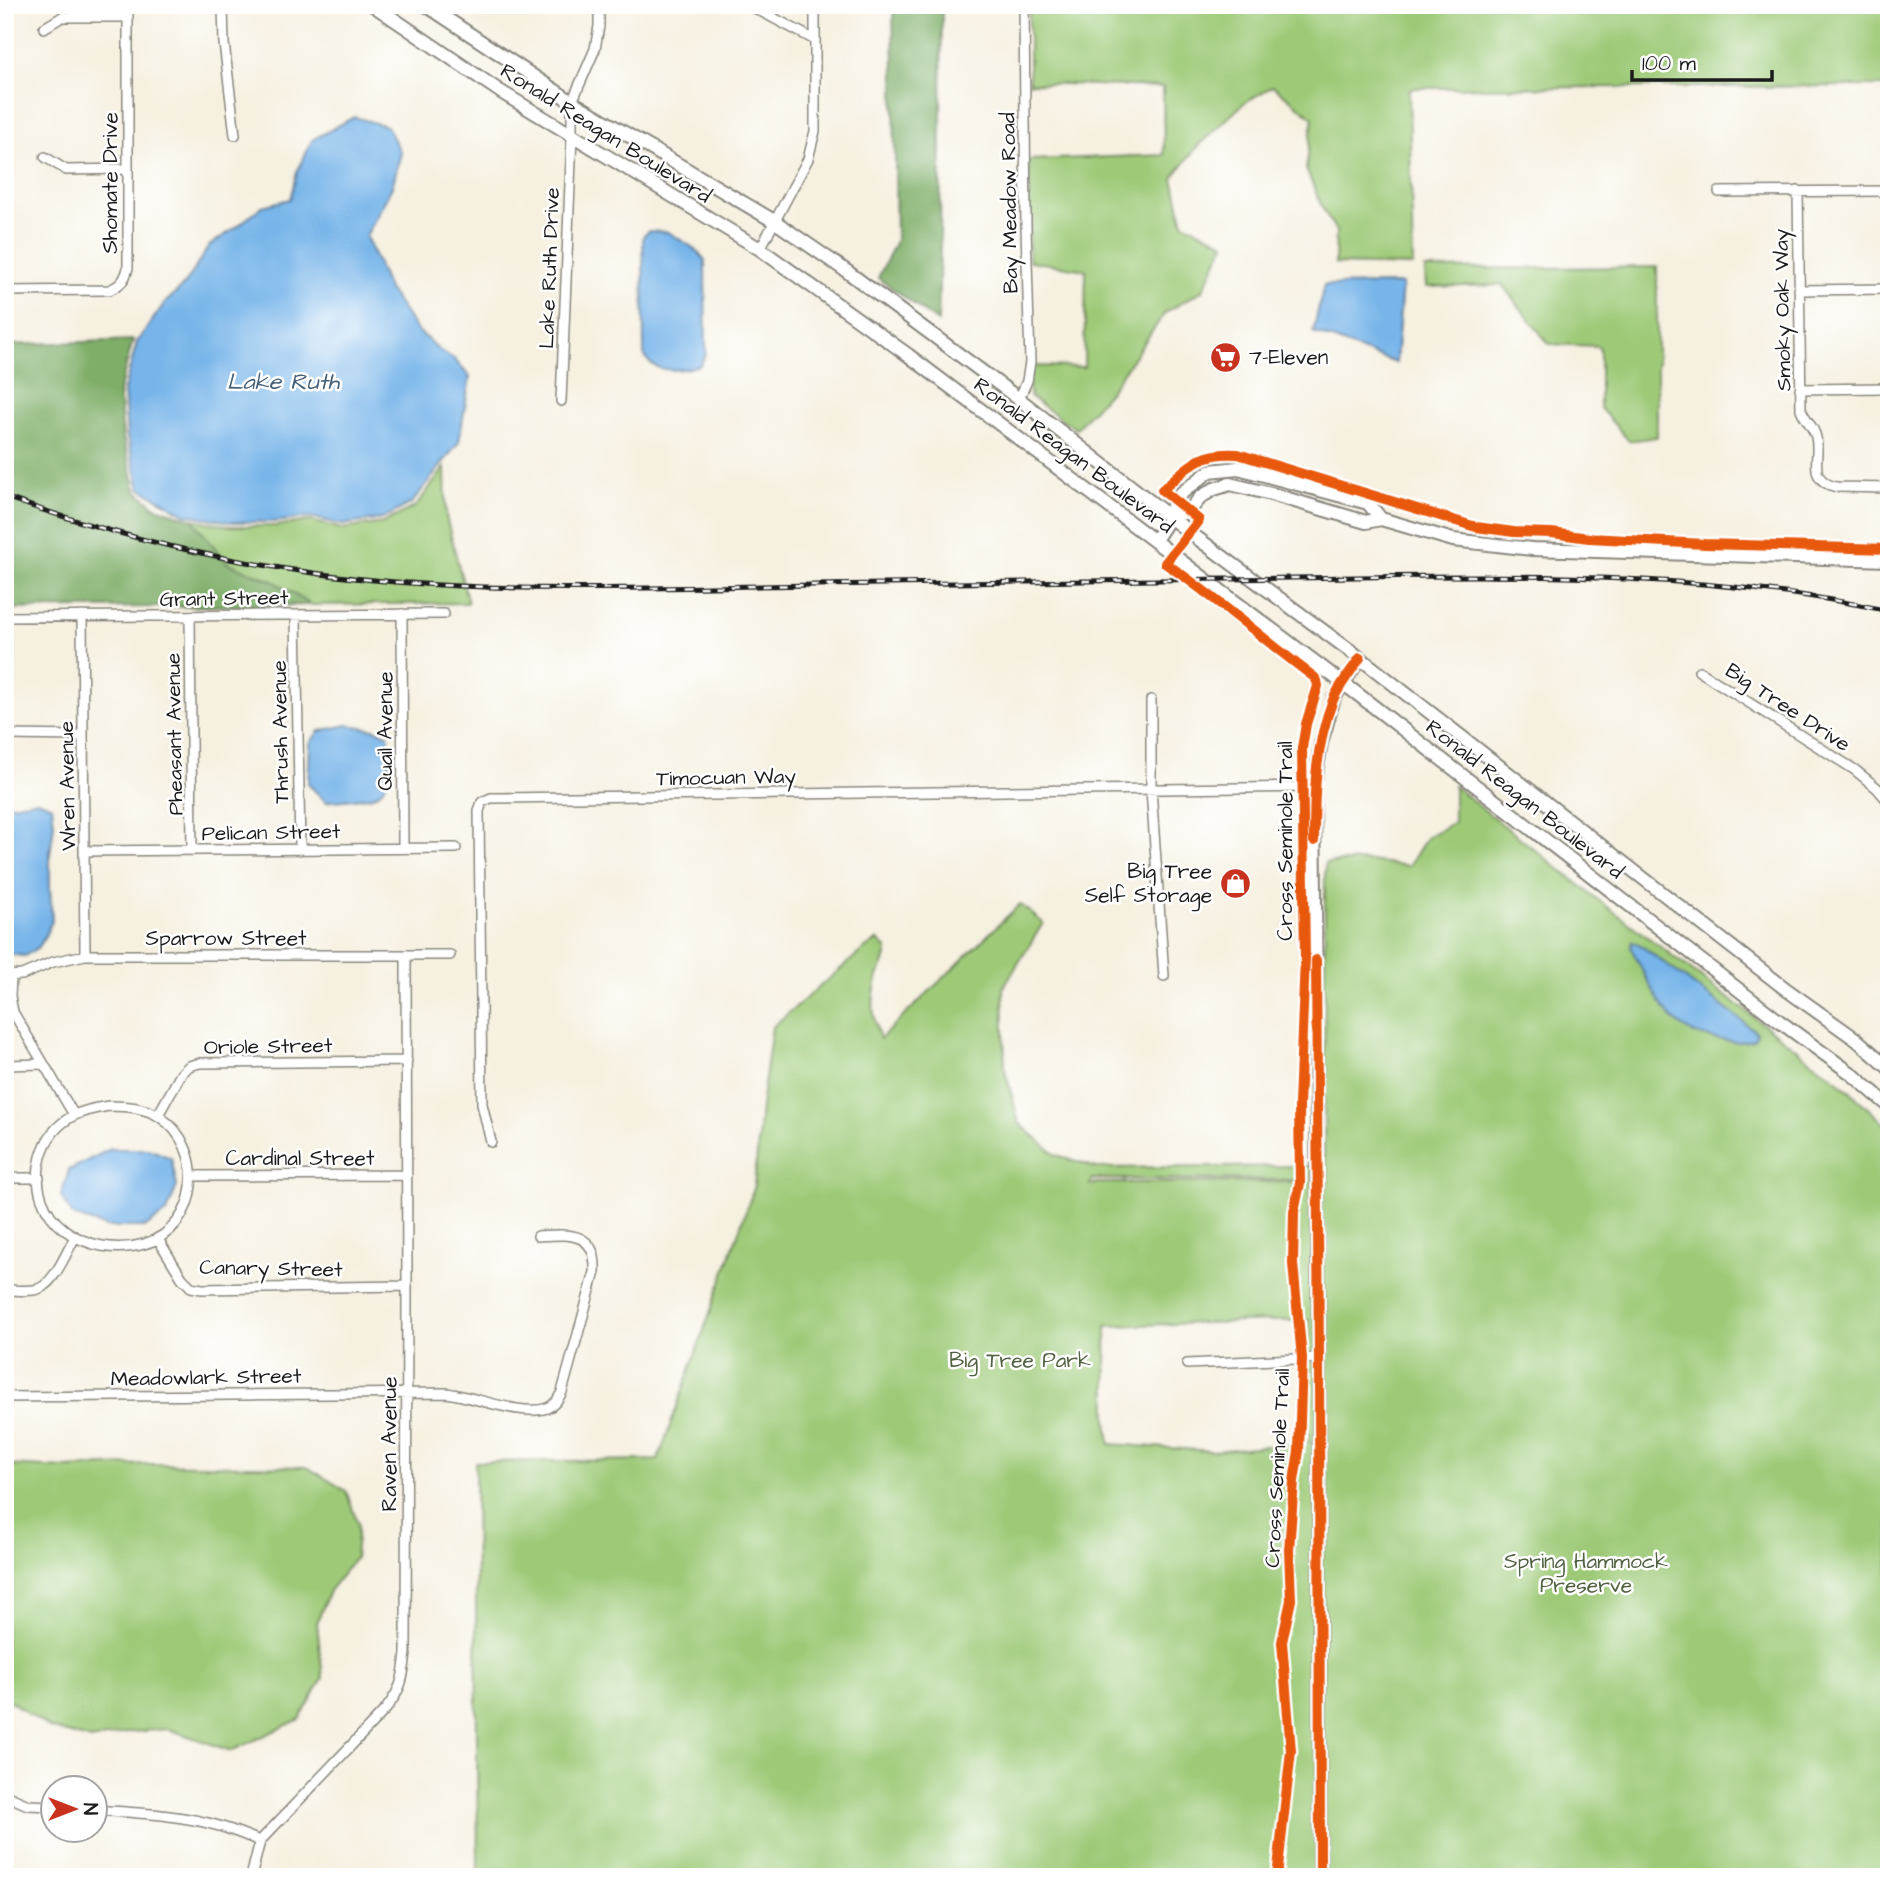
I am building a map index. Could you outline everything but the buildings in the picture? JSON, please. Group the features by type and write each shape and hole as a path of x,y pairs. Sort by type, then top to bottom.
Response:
{"main road":[{"name":"Ronald Reagan Boulevard","path":"373,5 501,92 760,249 908,355 1155,540 1852,1074 1889,1106"},
{"name":"Ronald Reagan Boulevard","path":"426,5 572,102 774,221 865,285 1360,658 1787,990 1857,1040 1889,1068"},
{"path":"1155,540 1171,516 1174,501 1179,495 1210,471 1238,468 1368,503 1381,519"},
{"path":"1171,516 1188,512 1201,497 1230,484 1366,522 1381,519 1453,540 1532,549 1889,559"},
{"path":"1320,1877 1314,787 1324,732 1334,698 1360,658"}],"street":[{"name":"Shomate Drive","path":"5,291 109,290 125,279 128,268 128,5"},
{"path":"223,5 224,43 235,135"},
{"path":"572,102 595,49 599,5"},
{"path":"749,5 815,40"},
{"path":"760,249 808,159 815,131 814,5"},
{"name":"Bay Meadow Road","path":"1019,399 1027,381 1030,362 1024,5"},
{"path":"44,28 62,17 128,17"},
{"name":"Lake Ruth Drive","path":"561,401 572,102"},
{"path":"45,157 66,170 128,169"},
{"name":"Smoky Oak Way","path":"1798,191 1801,409 1815,435 1816,471 1828,485 1836,487 1889,488"},
{"path":"1719,192 1889,191"},
{"path":"1799,290 1889,289"},
{"path":"1800,389 1889,388"},
{"name":"Quail Avenue","path":"402,614 403,848"},
{"name":"Grant Street","path":"5,617 444,614"},
{"name":"Thrush Avenue","path":"296,615 300,850"},
{"name":"Wren Avenue","path":"82,616 85,956"},
{"name":"Pheasant Avenue","path":"190,616 192,851"},
{"name":"Big Tree Drive","path":"1699,671 1855,770 1889,802"},
{"path":"1151,700 1151,789 1164,976"},
{"path":"5,735 83,736"},
{"name":"Timocuan Way","path":"491,1142 482,1104 478,811 482,802 491,798 1314,787"},
{"name":"Pelican Street","path":"85,851 456,848"},
{"name":"Sparrow Street","path":"8,976 33,972 53,962 85,956 450,955"},
{"name":"Raven Avenue","path":"251,1877 260,1841 386,1709 398,1693 404,1675 407,1393 406,956"},
{"path":"8,976 13,1012 74,1115"},
{"name":"Oriole Street","path":"158,1115 181,1074 189,1066 200,1063 407,1061"},
{"path":"5,1065 43,1065"},
{"path":"108,1106 134,1107 158,1115 172,1126 182,1139 191,1163 192,1176 185,1208 170,1230 158,1239 142,1245 105,1247 75,1237 53,1220 40,1194 39,1165 50,1136 74,1115 108,1106"},
{"name":"Cardinal Street","path":"192,1176 407,1175"},
{"path":"5,1178 39,1178"},
{"name":"Meadowlark Street","path":"5,1396 407,1393 460,1395 514,1408 547,1408 557,1401 562,1392 596,1263 588,1245 573,1235 538,1236"},
{"path":"5,1290 43,1288 50,1282 75,1237"},
{"name":"Canary Street","path":"158,1239 182,1278 191,1287 407,1286"},
{"path":"1187,1364 1319,1358"},
{"path":"5,1795 28,1805 38,1806"},
{"path":"108,1811 192,1819 260,1841"}],"green space":[{"path":"893,5 942,5 938,322 878,278 896,241"},
{"path":"1029,5 1889,5 1889,86 1411,88 1413,266 1335,264 1336,231 1323,209 1306,169 1313,118 1273,86 1244,103 1197,147 1173,178 1183,223 1225,243 1203,290 1165,313 1110,391 1076,429 1030,397 1028,366 1084,367 1086,270 1029,261 1029,160 1164,155 1163,87 1029,83"},
{"path":"1657,267 1657,437 1629,441 1600,408 1598,346 1549,344 1502,285 1426,287 1425,269"},
{"path":"133,340 119,391 123,437 136,490 156,507 192,519 227,563 273,581 311,605 5,609 5,458 12,451 5,405 5,345"},
{"path":"445,467 446,516 468,603 311,605 273,581 227,563 192,519 230,526 275,526 311,521 342,529 383,523 416,506"},
{"name":"Spring Hammock Preserve","path":"1454,786 1601,902 1840,1082 1889,1128 1889,1877 478,1877 475,1462 658,1460 754,1188 772,1027 878,940 887,949 873,1000 880,1039 1020,904 1043,923 1003,988 1005,1070 1019,1123 1056,1155 1097,1168 1312,1166 1312,1182 1324,1182 1325,863 1369,861 1409,866 1426,838 1454,822","holes":["1092,1179 1294,1180 1298,1182 1090,1185","1309,1320 1309,1442 1213,1451 1110,1444 1107,1421 1106,1326"]},
{"path":"149,1464 307,1467 346,1491 358,1524 355,1558 329,1591 317,1623 323,1678 300,1719 231,1751 168,1729 132,1732 91,1740 50,1728 10,1701 5,1701 5,1465 65,1468"}],"water":[{"name":"Lake Ruth","path":"354,117 387,126 401,153 392,187 366,236 388,289 417,330 439,350 454,359 470,377 459,442 412,503 382,519 342,525 311,517 275,522 231,522 185,514 140,488 127,437 124,390 137,342 164,304 185,284 209,246 262,206 290,199 297,172 312,140"},
{"path":"649,231 668,232 695,249 705,260 706,354 700,365 668,370 648,361 644,354 643,236"},
{"path":"1402,284 1396,363 1313,332 1324,285"},
{"path":"347,725 388,734 388,777 381,791 375,795 326,802 308,784 310,743 319,731"},
{"path":"38,800 52,806 52,921 40,946 25,956 5,954 5,806"},
{"path":"1632,942 1639,944 1754,1030 1754,1039 1740,1042 1716,1039 1693,1033 1681,1026 1666,1011 1653,990 1631,948"},
{"path":"110,1149 149,1149 171,1158 177,1186 167,1212 146,1227 106,1227 73,1216 61,1196 69,1170"}],"railway":[{"path":"5,497 100,528 197,552 296,570 395,582 605,588 1357,577 1558,577 1757,589 1889,611"}],"cycle path":[{"name":"Cross Seminole Trail","path":"1277,1877 1291,1751 1282,1642 1291,1600 1289,1550 1299,1451 1302,1358 1293,1264 1294,1212 1300,1183 1299,1105 1305,958 1302,748 1306,724 1318,686 1314,677 1165,563 1199,520 1162,490 1188,467 1204,458 1238,454 1476,527 1589,538 1889,549"},
{"path":"1314,841 1315,787 1322,735 1336,695 1360,658"},
{"path":"1316,960 1320,1877"}],"place":[{"name":"7-Eleven","path":"1226,357"},
{"name":"Big Tree Self Storage","path":"1235,883"}],"park label":[{"name":"Big Tree Park","path":"1020,1360"}]}
